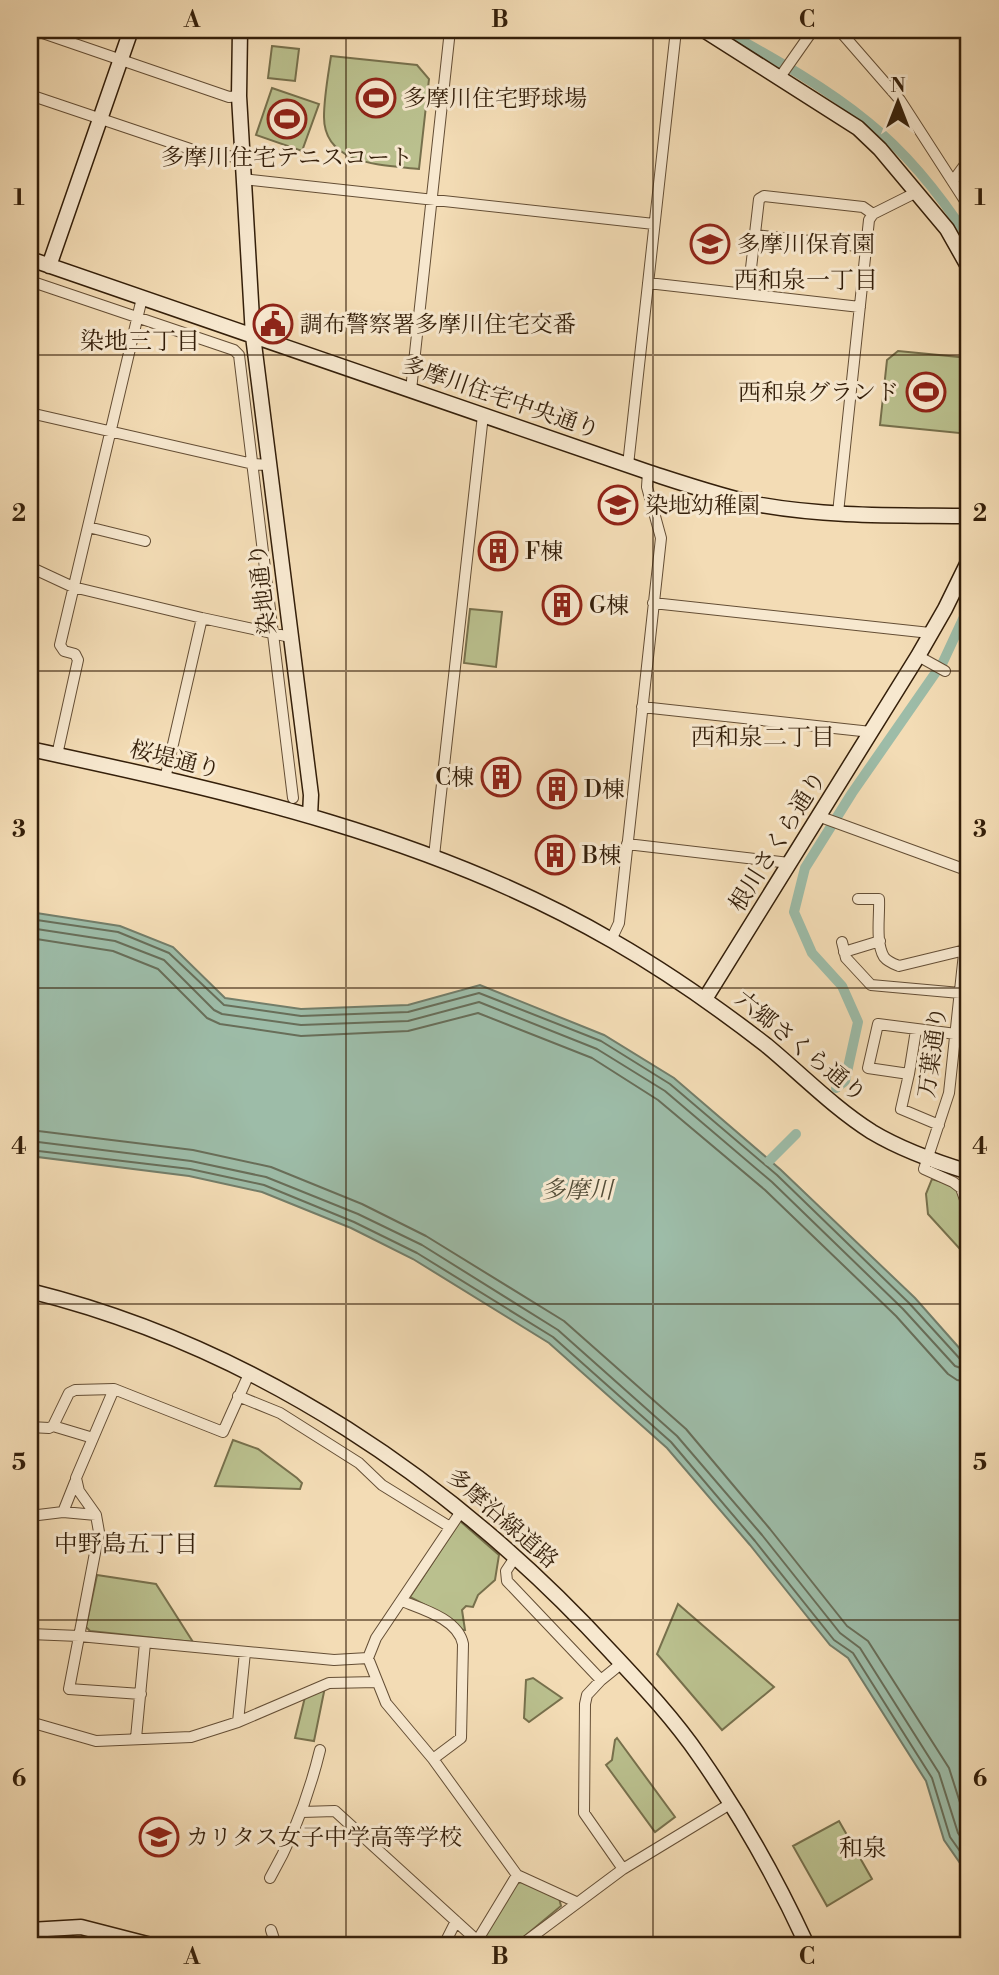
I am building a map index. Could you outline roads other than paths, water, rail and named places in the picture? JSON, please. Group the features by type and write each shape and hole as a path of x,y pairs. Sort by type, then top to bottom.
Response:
{"street":[{"path":"34,30 229,97 239,96"},
{"path":"49,266 131,30"},
{"name":"染地通り","path":"240,30 239,96 253,336 311,795 310,816"},
{"path":"411,390 450,30"},
{"path":"628,464 676,30"},
{"path":"704,30 782,74 858,128 917,192 953,238 969,268"},
{"path":"782,74 813,30"},
{"path":"839,30 900,100 969,207"},
{"path":"30,94 208,155 242,156"},
{"path":"953,181 969,159"},
{"path":"243,179 654,224"},
{"path":"838,513 869,220 873,214 917,192"},
{"path":"748,295 759,199 764,196 863,207 873,214"},
{"path":"755,235 866,247"},
{"name":"多摩川住宅中央通り","path":"30,259 648,472 742,500 797,510 838,513 969,516"},
{"path":"30,281 237,352 293,798"},
{"path":"648,283 860,307"},
{"path":"57,755 78,660 75,654 64,651 60,645 142,298"},
{"path":"30,413 253,464 269,465"},
{"path":"434,856 484,415"},
{"path":"310,816 380,836 434,856 536,900 611,940 619,923 661,538 648,487 648,472"},
{"path":"88,527 145,541"},
{"name":"根川さくら通り","path":"705,999 789,863 823,818 871,732 966,576 969,560"},
{"path":"30,567 73,587 290,637"},
{"path":"653,603 930,633"},
{"path":"165,779 202,618"},
{"path":"918,656 940,668"},
{"path":"642,707 871,732"},
{"name":"桜堤通り","path":"30,749 165,779 310,816"},
{"path":"823,818 969,871"},
{"path":"627,844 789,863"},
{"path":"858,899 879,899 880,942 886,960 899,966 965,950"},
{"name":"万葉通り","path":"927,1158 949,1093 964,989 969,907"},
{"name":"六郷さくら通り","path":"611,940 705,999 871,1131 927,1158 969,1172"},
{"path":"880,942 843,947 846,957 871,985 964,989"},
{"path":"909,1074 868,1068 878,1024 956,1034"},
{"path":"916,1030 901,1109 939,1125"},
{"path":"927,1158 924,1169 961,1188 969,1211"},
{"name":"多摩沿線道路","path":"30,1291 143,1327 249,1374 302,1401 376,1446 462,1510 560,1598 654,1698 700,1756 730,1804 781,1889 807,1945"},
{"path":"53,1426 69,1393 75,1390 114,1389 223,1432 249,1374"},
{"path":"63,1512 114,1389"},
{"path":"238,1396 280,1413 359,1462 382,1485 450,1527"},
{"path":"30,1427 53,1426 93,1438"},
{"path":"76,1478 79,1491 96,1515 99,1532 69,1689 141,1694"},
{"path":"462,1510 376,1638 368,1658 386,1703 433,1759 517,1875 576,1902"},
{"path":"30,1516 63,1512 96,1515"},
{"path":"516,1556 506,1571 508,1581 601,1680"},
{"path":"402,1601 446,1621 462,1636 461,1738 433,1759"},
{"path":"30,1633 334,1660 368,1658"},
{"path":"136,1738 145,1643"},
{"path":"238,1722 245,1652"},
{"path":"622,1663 587,1695 584,1814 623,1869"},
{"path":"30,1722 96,1741 191,1737 238,1722 328,1683 377,1682"},
{"path":"270,1878 284,1854 302,1812 320,1750"},
{"path":"521,1945 623,1869 730,1804"},
{"path":"302,1812 335,1811 480,1943 517,1875"},
{"path":"444,1945 456,1921"},
{"path":"30,1930 81,1927 151,1945"},
{"path":"271,1930 276,1945"}],"water":[{"name":"多摩川","path":"30,912 120,926 173,947 225,998 301,1009 408,1005 480,985 604,1035 674,1078 781,1170 915,1298 969,1359 969,1876 944,1840 926,1781 848,1658 830,1645 750,1545 667,1448 549,1343 413,1259 351,1228 262,1192 189,1176 30,1156"}],"waterway":[{"path":"723,30 816,84 883,134 923,176 969,239"},
{"path":"836,1088 845,1081 858,1022 842,986 812,953 794,912 805,868 852,793 943,662 969,606"},
{"path":"769,1161 796,1134"}],"place":[{"name":"多摩川住宅野球場","path":"376,98"},
{"name":"多摩川住宅テニスコート","path":"287,119"},
{"name":"多摩川保育園","path":"710,244"},
{"name":"調布警察署多摩川住宅交番","path":"273,324"},
{"name":"西和泉グランド","path":"926,392"},
{"name":"染地幼稚園","path":"618,505"},
{"name":"F棟","path":"498,551"},
{"name":"G棟","path":"562,605"},
{"name":"C棟","path":"501,777"},
{"name":"D棟","path":"557,789"},
{"name":"B棟","path":"555,855"},
{"name":"カリタス女子中学高等学校","path":"159,1837"}],"district":[{"name":"西和泉一丁目","path":"806,280"},
{"name":"染地三丁目","path":"140,341"},
{"name":"西和泉二丁目","path":"763,737"},
{"name":"中野島五丁目","path":"126,1544"},
{"name":"和泉","path":"863,1848"}]}
